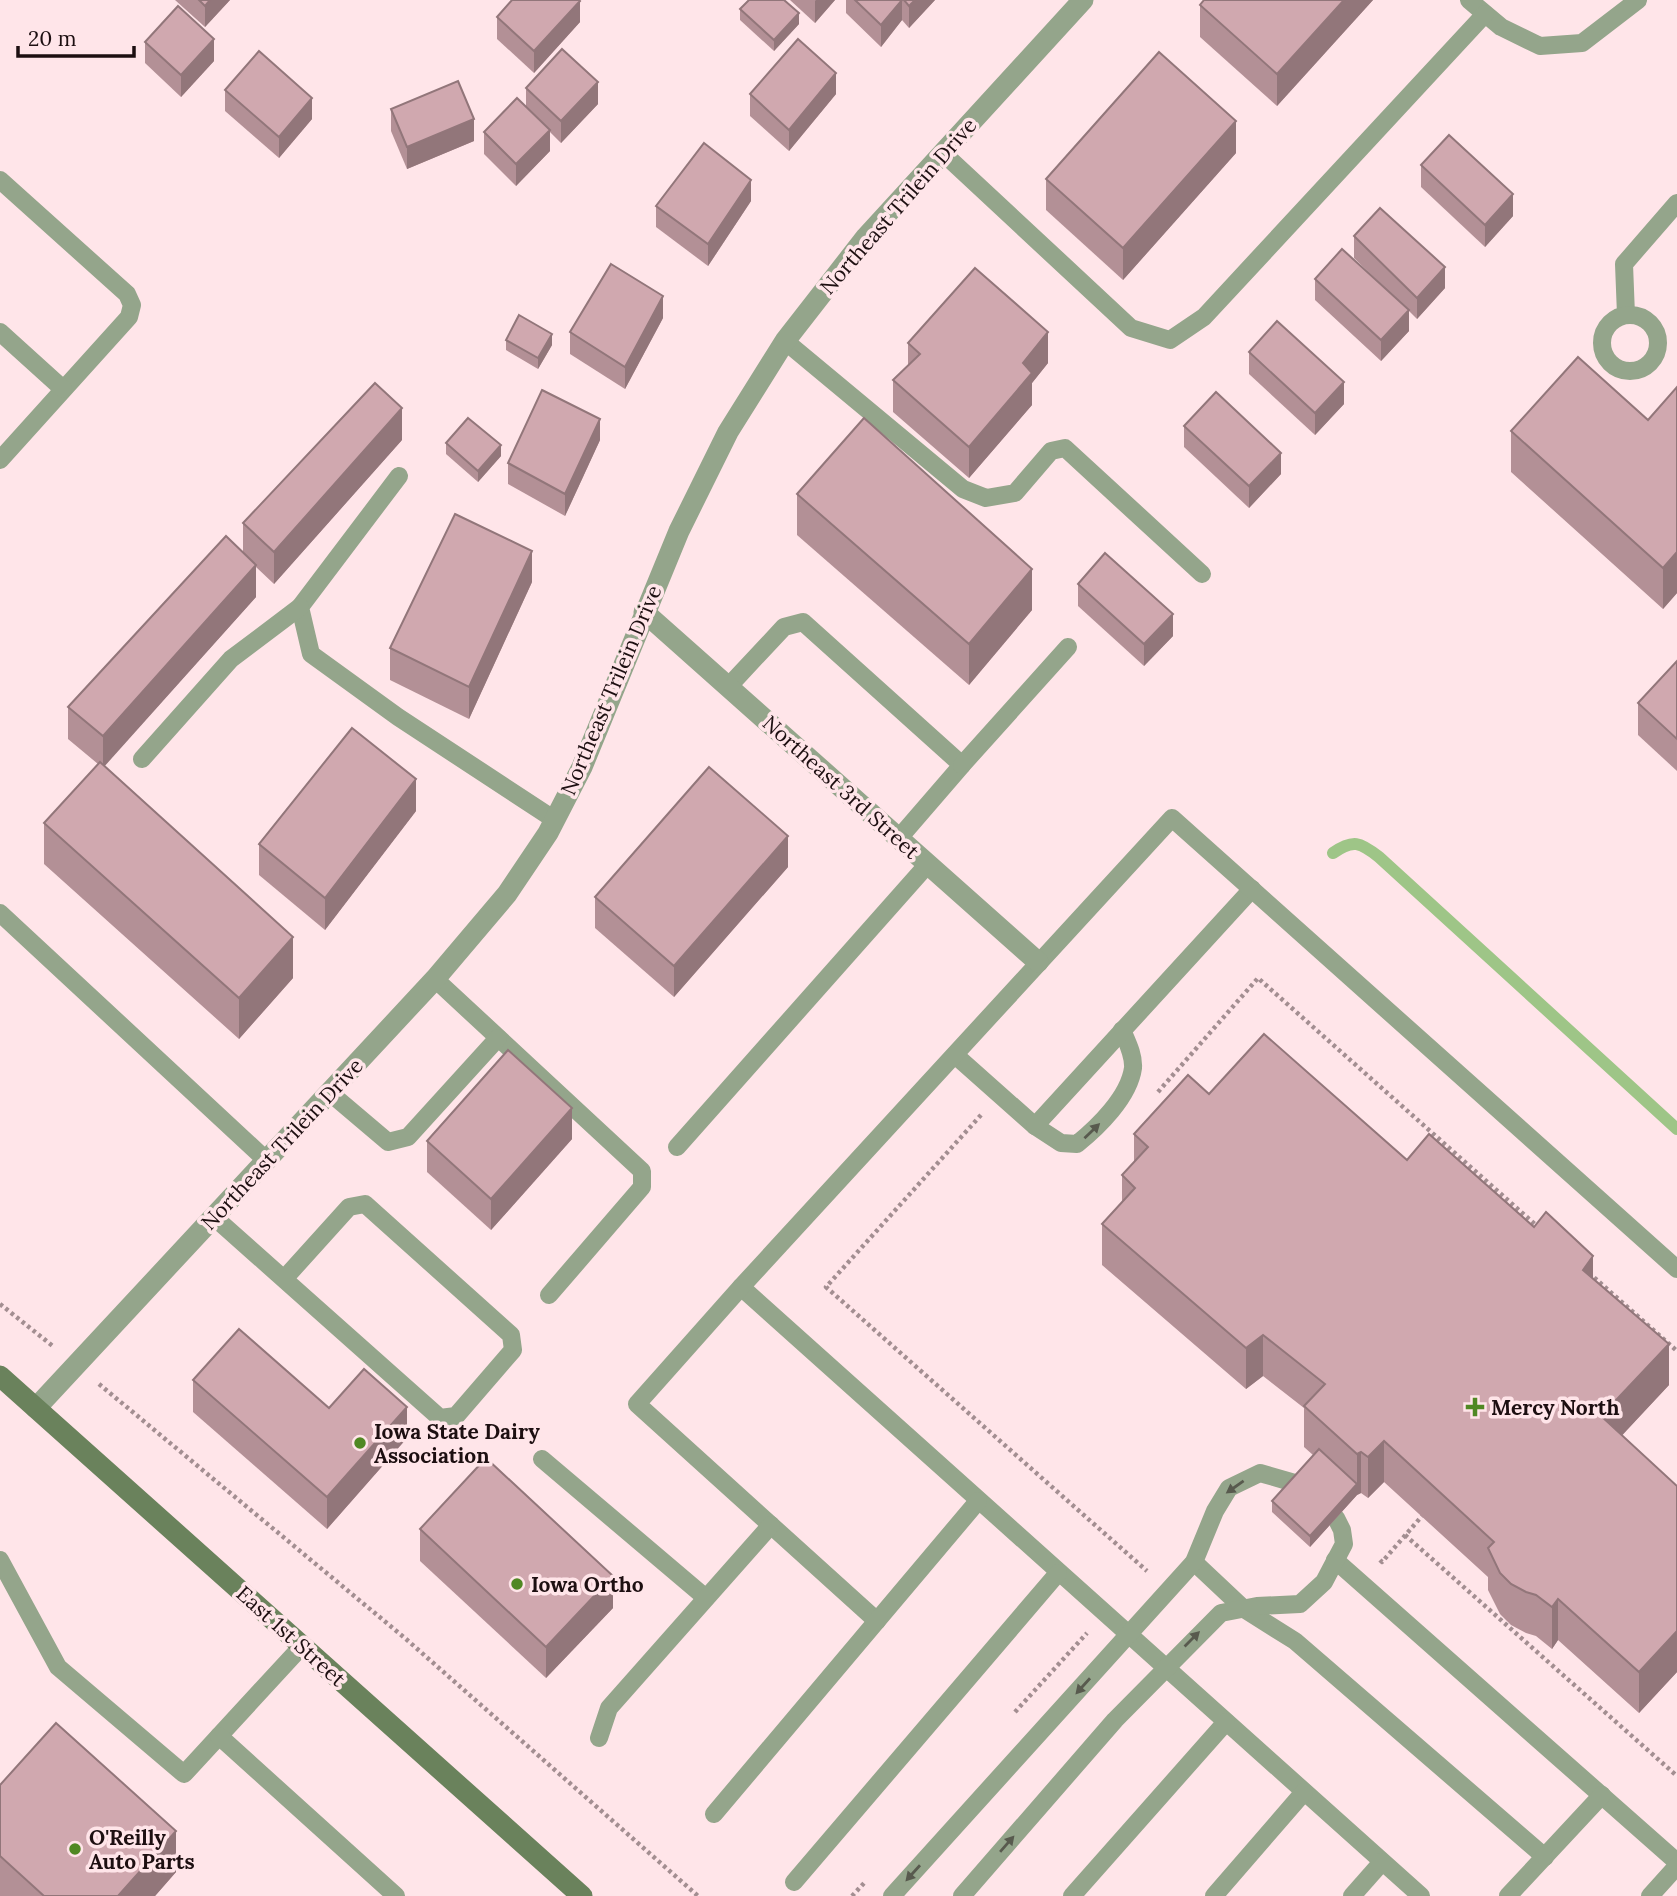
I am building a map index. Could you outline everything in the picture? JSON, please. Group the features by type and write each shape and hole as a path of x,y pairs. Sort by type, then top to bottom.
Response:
{"main road":[{"name":"East 1st Street","path":"0,1376 582,1896"}],"street":[{"name":"Northeast Trilein Drive","path":"36,1408 435,979 508,894 555,820 582,767 679,531 728,432 785,341 866,237 1083,0"},
{"name":"Northeast 3rd Street","path":"644,612 1038,962"}],"lane":[{"path":"1469,0 1500,27 1540,46 1582,44 1638,0"},
{"path":"943,153 1131,328 1170,340 1204,317 1485,14"},
{"path":"0,180 127,294 132,305 129,317 0,460"},
{"path":"1626,314 1624,264 1677,203"},
{"path":"0,332 63,388"},
{"path":"785,341 963,489 986,498 1015,493 1051,451 1065,448 1202,574"},
{"path":"142,759 231,659 300,607 398,476"},
{"path":"300,607 311,654 398,717 555,820"},
{"path":"729,687 784,627 803,622 962,765"},
{"path":"899,838 1068,647"},
{"path":"877,1621 636,1404 1172,818 1677,1269"},
{"path":"677,1147 928,864"},
{"path":"1035,1126 1252,889"},
{"path":"0,913 267,1160"},
{"path":"435,979 642,1171 642,1186 548,1295"},
{"path":"955,1055 1035,1126 1061,1143 1077,1144 1113,1109 1133,1069 1131,1052 1122,1030"},
{"path":"329,1092 388,1142 408,1137 498,1038"},
{"path":"214,1217 440,1418 456,1416 513,1350 511,1335 365,1204 349,1207 284,1279"},
{"path":"741,1287 1421,1896"},
{"path":"542,1459 706,1598"},
{"path":"892,1896 1194,1562 1215,1511 1229,1489 1260,1473 1298,1484"},
{"path":"714,1814 978,1500"},
{"path":"962,1896 1115,1720 1220,1613 1300,1604 1324,1582 1344,1544 1342,1530 1336,1518"},
{"path":"598,1738 609,1708 771,1525"},
{"path":"0,1560 58,1667 184,1774 302,1646"},
{"path":"1335,1560 1677,1864 1650,1896"},
{"path":"1194,1562 1244,1609 1295,1641 1545,1857"},
{"path":"794,1882 1058,1573"},
{"path":"1072,1896 1226,1723"},
{"path":"219,1736 396,1896"},
{"path":"1214,1896 1304,1792"},
{"path":"1508,1896 1602,1795"},
{"path":"1352,1896 1382,1862"}],"path":[{"path":"1153,1097 1258,978 1545,1233"},
{"path":"991,1122 982,1114 827,1287 1153,1576"},
{"path":"1584,1268 1677,1351"},
{"path":"0,1304 178,1448 406,1639 698,1896"},
{"path":"1376,1555 1382,1562 1422,1516"},
{"path":"1405,1535 1677,1776"}],"building":[{"path":"199,0 210,0 205,6"},
{"path":"512,0 580,1 534,51 497,17"},
{"path":"749,0 784,0 799,13 774,40 740,9"},
{"path":"855,0 902,0 881,25"},
{"path":"904,0 915,0 909,6"},
{"path":"1204,0 1344,0 1277,74 1200,5"},
{"path":"178,6 214,39 181,75 145,42"},
{"path":"798,39 836,73 789,130 750,94"},
{"path":"562,49 598,82 561,121 526,88"},
{"path":"259,51 312,98 279,137 225,90"},
{"path":"1159,52 1236,121 1123,248 1046,179"},
{"path":"458,81 474,119 407,147 391,109"},
{"path":"517,98 550,130 516,164 484,132"},
{"path":"1449,135 1513,194 1485,225 1421,165"},
{"path":"704,143 751,180 708,244 656,206"},
{"path":"1380,208 1445,267 1417,298 1354,236"},
{"path":"1342,249 1409,310 1381,340 1315,279"},
{"path":"611,264 663,296 625,367 570,332"},
{"path":"975,268 1048,332 1023,363 1032,373 969,447 893,380 920,354 908,343"},
{"path":"519,315 552,334 538,358 506,340"},
{"path":"1277,321 1344,382 1315,413 1249,352"},
{"path":"1578,357 1648,420 1677,387 1677,552 1663,568 1511,431"},
{"path":"375,383 402,408 274,552 243,523"},
{"path":"542,390 600,419 565,494 508,463"},
{"path":"1216,392 1281,453 1249,486 1184,426"},
{"path":"468,418 501,445 478,471 446,443"},
{"path":"864,418 1032,569 969,644 797,494"},
{"path":"455,514 532,551 469,687 390,648"},
{"path":"226,536 256,565 103,736 68,707"},
{"path":"1105,553 1173,614 1144,644 1078,584"},
{"path":"1677,661 1677,739 1638,703"},
{"path":"352,728 416,779 325,898 259,844"},
{"path":"100,762 293,937 239,998 44,823"},
{"path":"709,767 788,836 674,966 595,897"},
{"name":"Mercy North","path":"1264,1034 1407,1160 1429,1134 1534,1227 1546,1212 1593,1256 1583,1270 1669,1344 1601,1416 1677,1486 1677,1631 1639,1672 1558,1599 1552,1607 1536,1595 1511,1584 1500,1573 1488,1548 1494,1542 1384,1441 1368,1457 1361,1452 1357,1454 1304,1406 1325,1384 1263,1335 1246,1348 1102,1224 1135,1188 1122,1175 1148,1147 1134,1134 1188,1075 1209,1094"},
{"path":"508,1050 572,1108 491,1199 427,1141"},
{"path":"239,1329 329,1408 364,1369 407,1407 327,1497 193,1380"},
{"path":"1319,1449 1357,1484 1310,1536 1272,1501"},
{"name":"Iowa Ortho","path":"486,1458 613,1576 546,1647 420,1529"},
{"name":"O'Reilly Auto Parts","path":"56,1723 176,1831 118,1896 44,1896 0,1856 0,1785"}],"waterway":[{"path":"1333,853 1356,844 1379,857 1677,1129"}],"place":[{"name":"Mercy North","path":"1475,1407"},
{"name":"Iowa State Dairy Association","path":"360,1443"},
{"name":"Iowa Ortho","path":"517,1584"},
{"name":"O'Reilly Auto Parts","path":"75,1849"}]}
